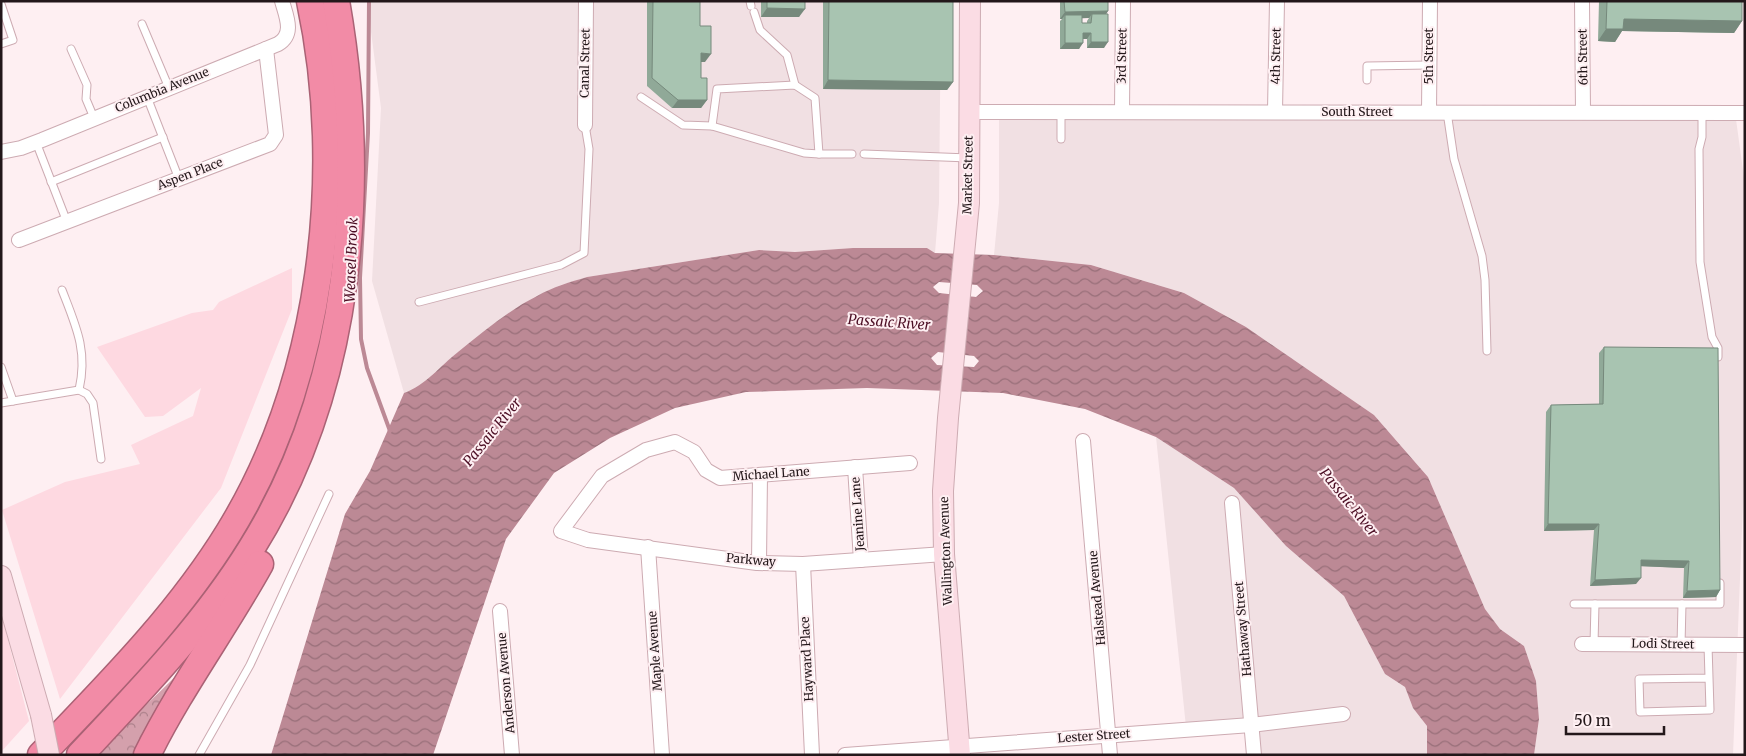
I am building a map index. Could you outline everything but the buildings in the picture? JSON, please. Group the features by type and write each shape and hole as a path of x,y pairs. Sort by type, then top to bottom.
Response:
{"highway":[{"path":"41,755 99,694 159,626 209,562 245,505 286,412 301,361 312,312 318,277 325,210 326,142 324,107 310,1"},
{"path":"147,755 175,703 246,589 298,492 321,424 330,380 347,246 351,176 350,107 336,1"},
{"path":"80,755 181,644 211,608 252,548 285,486 311,421 338,316"}],"street":[{"name":"Columbia Avenue","path":"1,152 36,142 285,40 289,32 282,1"},
{"name":"Canal Street","path":"585,125 586,1"},
{"name":"Market Street","path":"955,347 969,203 970,1"},
{"name":"3rd Street","path":"1122,111 1123,1"},
{"name":"4th Street","path":"1276,111 1277,1"},
{"name":"5th Street","path":"1429,112 1430,1"},
{"name":"6th Street","path":"1582,1 1584,112"},
{"name":"Aspen Place","path":"19,240 270,144 276,135 266,49"},
{"name":"South Street","path":"969,112 1745,113"},
{"name":"Wallington Avenue","path":"955,347 943,491 944,554 959,750"},
{"name":"Halstead Avenue","path":"1083,441 1110,755"},
{"name":"Michael Lane","path":"561,531 602,476 646,450 675,442 694,452 706,470 720,478 910,463"},
{"name":"Jeanine Lane","path":"855,467 861,560"},
{"path":"759,563 760,475"},
{"name":"Hathaway Street","path":"1232,503 1254,755"},
{"name":"Parkway","path":"561,531 588,540 759,563 802,564 944,554"},
{"name":"Maple Avenue","path":"648,547 662,755"},
{"name":"Hayward Place","path":"802,564 812,755"},
{"path":"1,576 41,715 49,755"},
{"name":"Anderson Avenue","path":"500,611 512,755"},
{"name":"Lodi Street","path":"1588,644 1745,645"},
{"name":"Lester Street","path":"845,755 959,750 1108,735 1251,725 1343,714"}],"lane":[{"path":"1,4 13,40 1,44"},
{"path":"752,6 760,30 787,55 796,85"},
{"path":"142,24 169,88"},
{"path":"71,50 87,85 86,99 94,118"},
{"path":"1367,80 1367,66 1429,66"},
{"path":"712,126 717,90 796,85 815,98 818,154"},
{"path":"147,96 179,178"},
{"path":"641,97 683,125 712,126 804,152 852,154"},
{"path":"1061,111 1061,139"},
{"path":"1447,112 1454,159 1482,256 1485,280 1486,351"},
{"path":"1702,112 1702,137 1699,148 1700,262 1712,336 1718,348 1718,367"},
{"path":"419,302 561,265 584,253 589,150 585,125"},
{"path":"51,182 163,137"},
{"path":"36,142 67,222"},
{"path":"864,154 969,158"},
{"path":"62,290 83,351 83,374 79,390"},
{"path":"1,367 13,401"},
{"path":"1,403 79,390 87,394 93,403 101,459"},
{"path":"199,755 250,665 329,494"},
{"path":"1574,604 1720,604 1720,576"},
{"path":"1588,644 1595,604"},
{"path":"1681,645 1682,604"},
{"path":"1708,645 1710,710 1640,712 1639,679 1709,678"}],"shaded area":[{"path":"367,1 941,1 939,203 935,253 927,248 853,248 795,252 759,250 587,277 561,285 536,296 514,310 457,353 416,389 404,393 372,281 381,108"},
{"path":"999,112 1735,112 1745,185 1745,453 1733,755 1534,755 1539,719 1536,681 1524,646 1500,629 1485,609 1428,477 1374,415 1246,327 1184,293 1091,265 994,255 999,203"},
{"path":"292,268 292,309 221,488 60,699 2,510 65,482 140,464 131,445 193,416 201,388 163,416 145,417 97,347 192,313 213,310 219,302"},
{"path":"1156,437 1234,488 1286,546 1344,596 1385,674 1405,687 1413,708 1427,726 1427,755 1261,755 1258,720 1186,727"},
{"path":"1,613 29,721 1,752"}],"green space":[{"path":"180,672 139,755 95,755"}],"water":[{"name":"Passaic River","path":"853,248 927,248 935,253 994,255 1091,265 1184,293 1246,327 1374,415 1428,477 1485,609 1500,629 1524,646 1536,681 1539,719 1534,755 1427,755 1427,726 1413,708 1405,687 1385,674 1344,596 1286,546 1234,488 1156,437 1085,409 1003,393 867,388 746,392 675,408 610,438 554,473 506,539 433,755 271,755 345,514 370,471 404,393 426,380 458,352 506,315 537,296 562,285 587,277 759,250 795,252","holes":["939,282 977,285 983,291 976,297 939,293 933,287","938,352 974,356 979,361 974,367 937,365 931,358"]}],"waterway":[{"name":"Weasel Brook","path":"369,1 368,133 360,278 361,339 367,368 390,431"}]}
